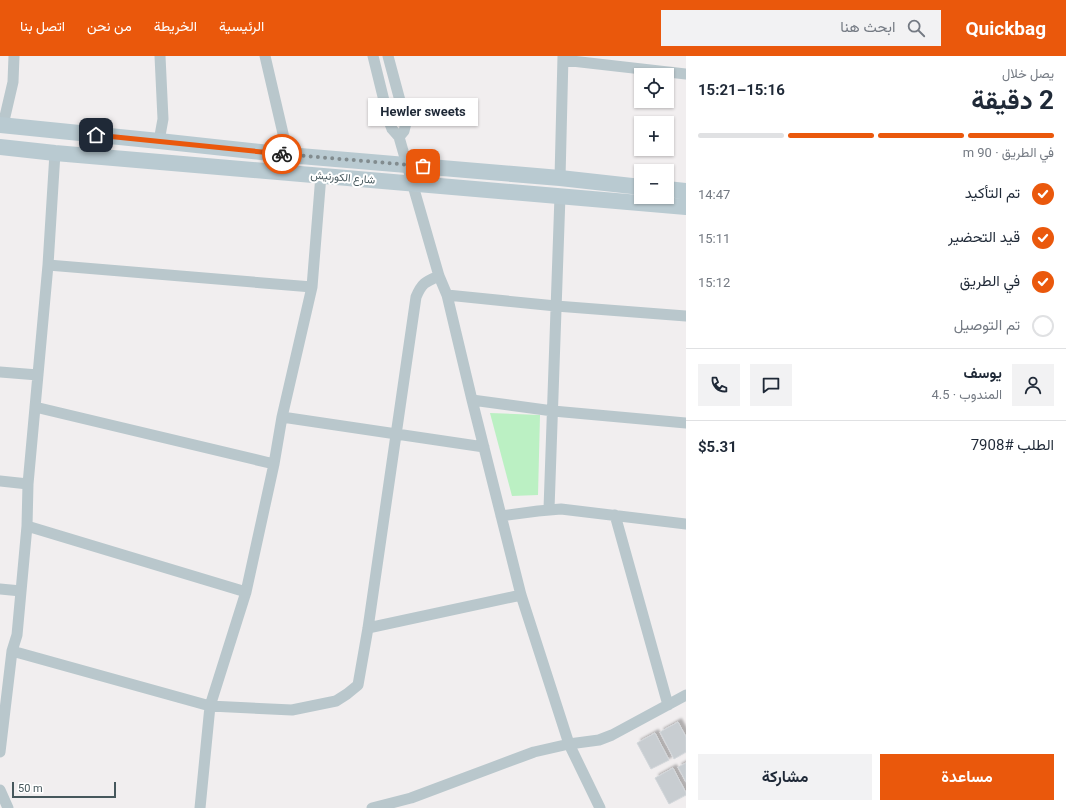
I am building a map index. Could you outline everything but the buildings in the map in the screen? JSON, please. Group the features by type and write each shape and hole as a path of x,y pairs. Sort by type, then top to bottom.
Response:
{"street":[{"path":"1,125 13,82 14,56"},
{"path":"159,141 163,119 160,56"},
{"path":"265,56 288,155"},
{"path":"373,56 389,121 392,129 399,137 439,276 447,295 521,595 569,744 600,808"},
{"path":"388,56 406,123 404,131 399,137"},
{"path":"560,178 563,58 686,74"},
{"name":"شارع الكورنيش","path":"1,125 288,155 634,185"},
{"name":"شارع الكورنيش","path":"0,147 686,207"},
{"path":"0,752 12,651 16,635 27,526 28,484 48,265 55,153"},
{"path":"200,808 210,706 246,592 274,464 282,417 312,287 321,175"},
{"path":"674,190 686,191"},
{"path":"549,509 560,196"},
{"path":"48,265 312,287"},
{"path":"12,651 210,706 292,710 336,701 348,694 358,685 368,628 416,298 420,286 430,279 439,276"},
{"path":"447,295 556,306 686,316"},
{"path":"0,372 38,375"},
{"path":"472,400 553,411 686,422"},
{"path":"36,407 274,464"},
{"path":"282,417 484,447"},
{"path":"0,481 28,484"},
{"path":"501,516 549,509 616,515 686,524"},
{"path":"616,515 668,705"},
{"path":"27,526 246,592"},
{"path":"0,589 21,591"},
{"path":"368,628 521,595"},
{"path":"372,808 413,803 534,752 569,744 599,740 612,735 686,695"},
{"path":"0,790 8,808"}],"green space":[{"path":"490,413 540,415 538,495 512,496"}],"way so far":[{"path":"282,154 423,166"}],"place":[{"name":"Hewler sweets","path":"423,166"}],"route":[{"path":"96,135 282,154"}]}
